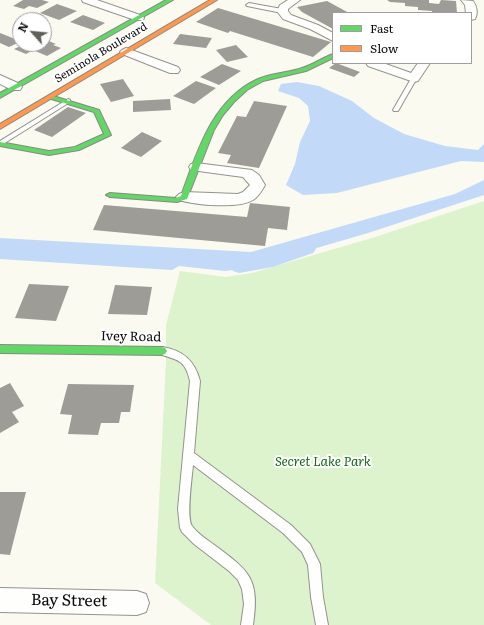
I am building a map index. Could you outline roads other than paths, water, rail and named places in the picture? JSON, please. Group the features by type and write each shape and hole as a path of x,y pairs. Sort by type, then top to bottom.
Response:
{"street":[{"path":"87,0 139,18"},
{"name":"Seminola Boulevard","path":"0,96 170,0"},
{"name":"Seminola Boulevard","path":"0,127 214,0"},
{"path":"295,0 284,7 282,11 287,17 314,27 332,37"},
{"path":"469,1 472,8 472,12"},
{"path":"126,52 174,70"},
{"path":"184,197 212,128 226,105 237,94 254,83 272,76 311,68 332,57"},
{"path":"375,64 414,78 423,64"},
{"path":"0,79 16,87"},
{"path":"0,144 49,153 77,148 108,135 97,111 68,101 50,97"},
{"path":"110,195 177,200 184,197 230,199 244,198 252,193 258,185 254,178 247,173 196,167"},
{"name":"Ivey Road","path":"0,349 162,351"},
{"name":"Bay Street","path":"0,600 137,603"}],"lane":[{"path":"249,5 282,11"},
{"path":"396,110 414,78"},
{"path":"0,144 68,101"},
{"name":"Ivey Road","path":"162,351 179,355 188,363 194,374 195,381 184,509 186,528 238,570 246,582 250,604 246,625"},
{"path":"188,455 287,528 306,548 314,564 317,597 322,625"}],"water":[{"path":"297,82 319,86 352,101 374,118 404,134 445,146 478,150 484,144 484,162 461,161 337,193 303,195 286,185 295,164 300,142 310,121 308,106 299,98 278,91 281,84"},
{"path":"484,180 484,195 368,233 248,268 225,271 179,266 172,270 0,259 0,238 251,252 455,194"}],"waterway":[{"path":"239,267 273,261 307,249"}],"park label":[{"name":"Secret Lake Park","path":"323,462"}]}
